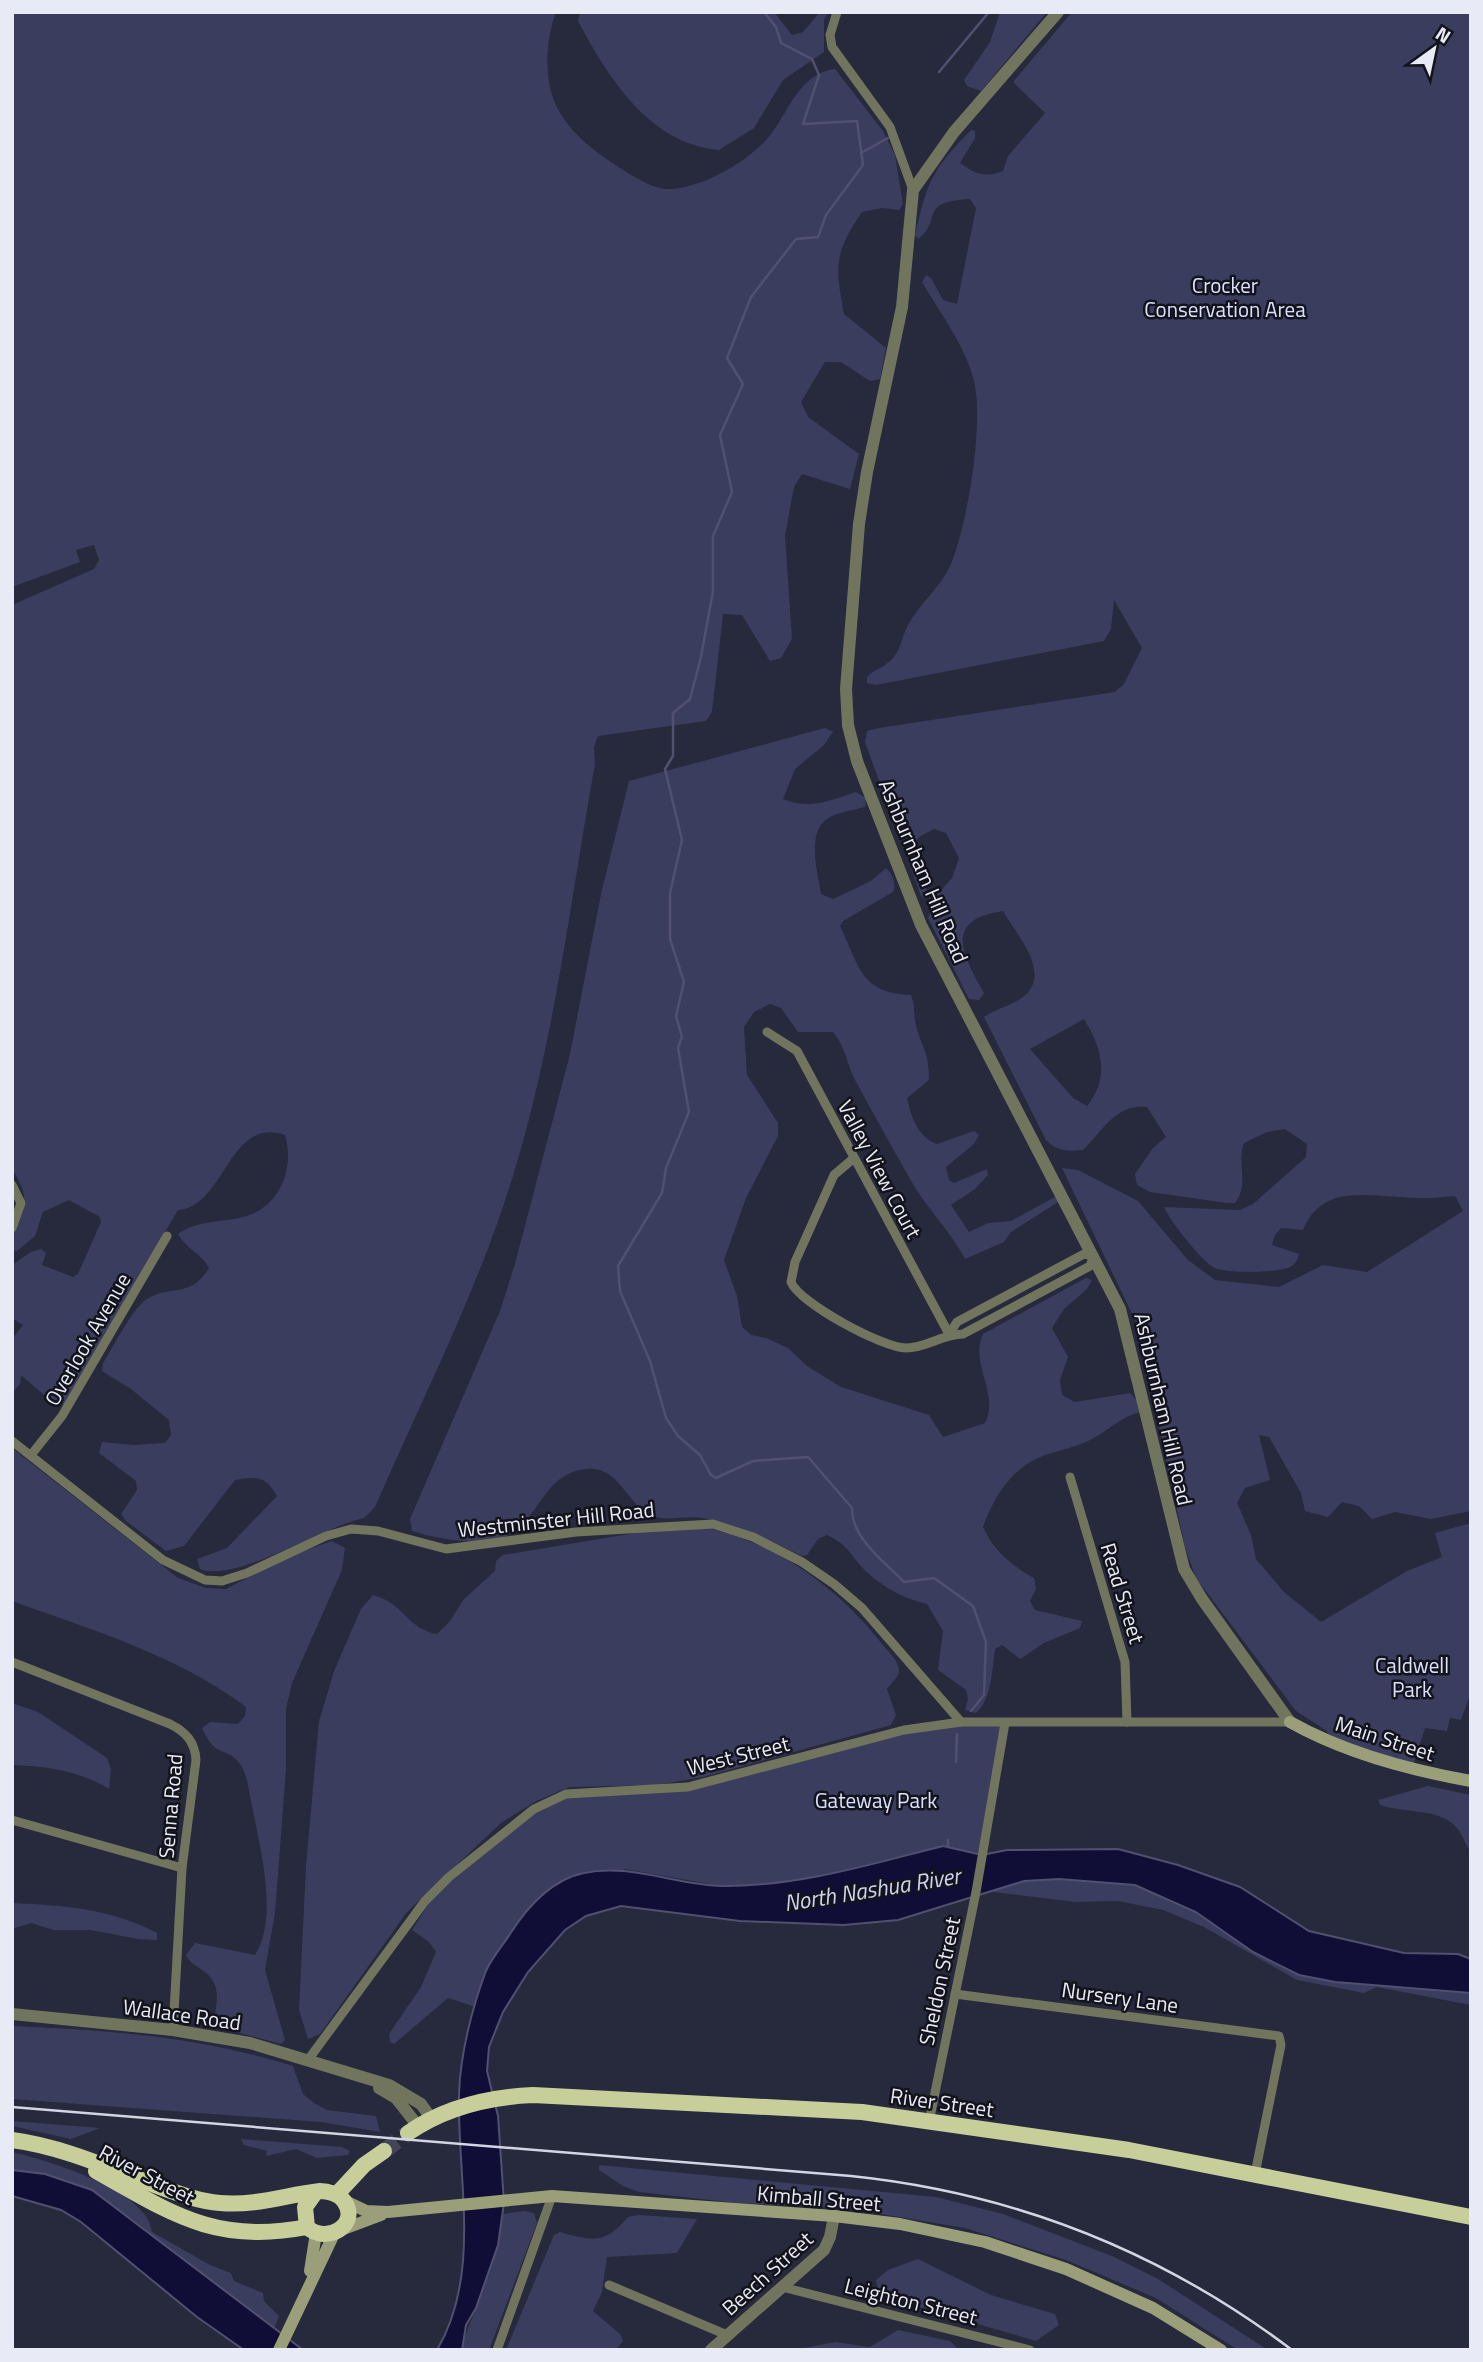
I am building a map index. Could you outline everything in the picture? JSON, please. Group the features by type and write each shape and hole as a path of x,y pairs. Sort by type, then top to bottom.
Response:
{"highway":[{"name":"River Street","path":"419,2126 454,2110 501,2097 533,2095 825,2110 1129,2150 1471,2217"},
{"name":"River Street","path":"12,2140 53,2149 204,2201 257,2203 315,2193 343,2203"},
{"name":"River Street","path":"53,2149 151,2204 203,2226 337,2232"},
{"path":"337,2232 343,2203 364,2165 384,2151"},
{"path":"312,2230 304,2210 315,2193"}],"main road":[{"name":"Main Street","path":"1290,1722 1328,1740 1399,1765 1471,1781"},
{"name":"Kimball Street","path":"343,2203 366,2211 388,2212 506,2198 552,2196 834,2216 954,2235 1049,2263 1153,2308 1222,2350"},
{"name":"Kimball Street","path":"337,2232 388,2212"},
{"path":"305,2290 312,2230"},
{"path":"279,2350 305,2290 337,2232"}],"street":[{"path":"837,12 830,35 832,47 852,79 890,127 913,190"},
{"name":"Ashburnham Hill Road","path":"1058,12 954,132 913,190 902,307 875,430 859,524 846,689 848,724 857,761 921,925 1094,1256 1126,1327 1184,1569 1202,1599 1290,1722"},
{"name":"Valley View Court","path":"767,1032 797,1051 949,1334"},
{"path":"854,1158 838,1170 829,1186 793,1268 791,1282 794,1290 804,1299 891,1346 916,1347 949,1334 963,1335 1090,1266 1094,1256 1084,1254 1061,1266 957,1322 949,1334"},
{"path":"12,1185 21,1203 12,1227"},
{"name":"Overlook Avenue","path":"31,1455 62,1416 167,1236"},
{"name":"Westminster Hill Road","path":"12,1441 163,1560 187,1574 214,1581 238,1577 326,1536 351,1529 378,1531 446,1549 671,1524 699,1523 726,1527 802,1562 854,1600 961,1722"},
{"name":"Read Street","path":"1070,1477 1125,1662 1127,1722"},
{"name":"Senna Road","path":"12,1662 170,1724 187,1735 193,1746 196,1760 182,1868 173,2029"},
{"name":"West Street","path":"308,2060 425,1901 449,1877 534,1809 566,1794 688,1787 904,1730 961,1722 1290,1722"},
{"name":"Sheldon Street","path":"929,2122 976,1892 1005,1723"},
{"path":"12,1820 182,1868"},
{"name":"Nursery Lane","path":"955,1994 1279,2036 1281,2045 1255,2174"},
{"name":"Wallace Road","path":"12,2014 173,2029 250,2043 343,2072 396,2098 419,2126"},
{"path":"497,2350 552,2196"},
{"name":"Beech Street","path":"711,2350 827,2247 834,2216"},
{"path":"609,2285 727,2335"},
{"name":"Leighton Street","path":"782,2287 1030,2350"}],"green space":[{"path":"12,12 556,12 547,62 550,88 559,111 571,129 594,150 637,178 663,189 682,188 709,179 747,157 767,139 795,96 812,78 835,69 883,131 895,155 903,204 899,210 882,208 862,212 846,238 839,260 839,284 844,314 886,348 880,379 870,381 841,362 825,362 801,402 808,417 859,454 850,489 802,474 794,487 785,536 792,639 781,658 770,661 742,615 723,614 712,712 706,721 598,736 594,747 595,764 560,973 527,1128 498,1221 466,1304 375,1507 364,1518 346,1523 280,1552 235,1568 216,1571 200,1569 197,1559 227,1548 277,1496 269,1484 260,1479 235,1480 184,1546 166,1551 126,1521 121,1514 137,1490 136,1481 99,1453 102,1442 133,1445 165,1443 171,1435 169,1420 131,1389 102,1371 103,1363 142,1303 156,1295 195,1284 209,1268 178,1234 205,1223 252,1214 272,1200 284,1181 287,1170 285,1135 266,1132 251,1138 239,1149 207,1194 194,1205 178,1210 64,1405 51,1401 21,1375 20,1384 12,1393 12,1339 23,1325 12,1318 12,1265 31,1252 41,1249 46,1253 42,1265 73,1277 78,1274 101,1222 100,1217 69,1200 43,1212 35,1236 17,1251 12,1250 24,1194 12,1169 12,605 94,569 99,560 94,545 76,550 80,562 12,587"},
{"path":"580,12 774,12 792,35 803,32 820,12 828,12 824,20 824,52 783,80 754,128 719,150 694,145 672,135 633,104 617,85 590,42 578,21"},
{"path":"1000,12 1047,12 981,91 967,86 964,80 990,42"},
{"name":"Crocker Conservation Area","path":"1072,12 1471,12 1471,1511 1431,1519 1395,1512 1372,1519 1359,1506 1342,1502 1328,1517 1305,1511 1301,1493 1269,1437 1259,1435 1270,1480 1245,1488 1237,1503 1251,1535 1256,1559 1284,1592 1321,1622 1407,1571 1442,1557 1435,1533 1471,1523 1471,1692 1461,1720 1450,1718 1447,1731 1425,1728 1412,1769 1328,1740 1327,1731 1296,1711 1196,1578 1185,1547 1137,1324 1062,1168 1078,1170 1138,1201 1188,1260 1215,1280 1279,1287 1323,1265 1367,1272 1463,1211 1455,1196 1344,1196 1320,1206 1303,1230 1281,1228 1275,1235 1272,1245 1299,1254 1292,1266 1263,1271 1228,1271 1213,1267 1201,1256 1164,1207 1240,1210 1253,1204 1306,1157 1307,1144 1285,1129 1267,1132 1244,1143 1241,1159 1242,1189 1235,1203 1227,1203 1150,1192 1137,1185 1135,1174 1153,1148 1166,1137 1147,1107 1136,1107 1118,1114 1083,1150 1063,1150 1050,1144 984,1017 1019,1000 1031,987 1034,966 1030,954 1003,911 971,923 964,931 965,954 984,993 979,1000 969,999 928,918 936,896 952,878 959,858 946,833 934,829 919,837 912,848 927,891 925,899 921,896 865,742 867,731 879,728 1115,692 1124,684 1142,648 1114,600 1111,629 1104,641 876,685 867,683 867,677 896,654 913,617 951,564 963,524 976,447 977,399 970,368 958,342 922,282 926,275 931,278 943,300 957,304 976,208 970,199 943,204 937,208 925,232 918,239 915,235 933,178 947,156 971,130 975,131 975,138 960,163 980,174 997,173 1003,171 1008,156 1045,113 1013,82","holes":["1084,1019 1099,1052 1101,1074 1099,1085 1087,1106 1073,1098 1030,1049"]},
{"path":"825,728 833,732 824,745 795,769 783,799 811,804 856,792 866,798 865,807 836,815 821,825 815,854 821,894 833,899 871,881 886,868 893,879 893,892 843,921 840,926 858,965 871,983 894,993 911,995 929,1071 929,1080 907,1098 913,1119 920,1131 937,1144 974,1131 979,1135 974,1144 946,1167 949,1180 954,1183 987,1169 988,1175 975,1189 951,1205 969,1232 988,1223 1011,1221 1055,1197 1058,1202 1011,1232 1004,1242 965,1259 910,1179 855,1080 837,1037 833,1032 798,1032 781,1008 770,1004 754,1012 744,1027 747,1075 778,1123 778,1136 746,1198 724,1260 737,1296 742,1327 751,1335 766,1338 788,1348 807,1366 841,1387 929,1415 943,1437 985,1423 989,1401 980,1356 983,1334 1086,1278 1092,1280 1087,1289 1064,1309 1052,1328 1068,1357 1060,1380 1062,1395 1075,1402 1130,1393 1139,1403 1140,1412 1121,1420 1092,1439 1033,1460 1014,1475 993,1504 983,1527 1004,1557 1034,1578 1036,1589 1030,1601 1035,1610 1082,1621 1080,1628 1044,1643 1020,1659 1002,1645 995,1649 988,1692 976,1713 965,1710 968,1699 966,1690 938,1670 943,1631 927,1604 888,1588 862,1567 841,1543 827,1535 818,1539 807,1555 802,1556 753,1533 715,1520 655,1517 641,1508 614,1478 597,1469 573,1472 562,1478 522,1525 502,1538 477,1542 435,1537 412,1531 410,1519 500,1311 515,1264 570,1054 601,894 629,781"},
{"path":"12,1448 178,1578 206,1588 226,1589 292,1555 332,1541 345,1548 342,1570 292,1683 286,1709 286,1769 275,1913 265,1970 285,2040 281,2044 221,2028 214,2021 217,1993 213,1981 186,1955 195,1943 255,1955 262,1939 266,1922 266,1882 247,1779 235,1758 216,1748 202,1728 210,1722 238,1724 245,1716 246,1707 163,1658 12,1601"},
{"path":"697,1526 752,1542 777,1554 824,1585 865,1623 899,1668 897,1676 887,1689 896,1715 891,1725 703,1777 656,1785 570,1787 536,1801 501,1823 407,1912 320,2034 308,2039 299,2010 306,1866 319,1721 334,1671 361,1609 373,1595 392,1604 419,1627 437,1634 450,1621 464,1599 495,1571 496,1561 503,1555 659,1529"},
{"path":"12,1703 38,1712 107,1758 111,1769 109,1789 62,1771 12,1765"},
{"name":"Gateway Park","path":"1005,1723 982,1855 943,1846 787,1884 722,1886 625,1869 487,1969 476,2007 448,1998 394,2044 390,2042 389,2034 421,1987 436,1952 429,1942 412,1930 428,1905 425,1901 534,1809 566,1794 689,1787 904,1730"},
{"path":"1428,1786 1471,1795 1471,1852 1458,1830 1449,1821 1431,1814 1380,1805 1378,1800"},
{"path":"1059,1879 1135,1885 1196,1912 1253,1952 1299,1975 1335,1982 1471,1993 1471,2005 1377,1987 1364,1993 1297,1980 1204,1927 1163,1910 1118,1901 1076,1902 986,1891 1024,1881"},
{"path":"12,1903 105,1913 157,1933 157,1940 91,1930 54,1930 31,1923 12,1929"},
{"path":"12,2026 154,2037 224,2048 293,2066 303,2094 314,2103 327,2110 376,2116 380,2132 321,2122 12,2099"},
{"path":"12,2121 100,2128 71,2139 12,2126"},
{"path":"241,2139 342,2147 350,2151 348,2155 317,2158 296,2149 266,2156 267,2151 244,2145"},
{"path":"12,2152 71,2170 116,2191 134,2203 147,2217 152,2232 210,2265 231,2273 234,2281 263,2293 264,2301 279,2316 274,2329 111,2205 50,2177 12,2170"},
{"path":"599,2165 936,2197 1003,2214 1112,2256 1158,2279 1268,2350 1238,2350 1156,2298 1066,2260 965,2228 845,2208 737,2203 639,2192 623,2186 599,2170"},
{"path":"524,2211 534,2213 537,2223 489,2350 462,2350 489,2271 503,2214"},
{"path":"639,2215 697,2219 677,2253 607,2257 602,2292 593,2311 620,2334 623,2341 616,2350 506,2350 554,2235 560,2232 590,2239 597,2238 612,2232 628,2217"},
{"path":"918,2259 991,2295 1055,2314 1059,2325 1036,2341 879,2295 876,2280 888,2270"},
{"path":"898,2330 950,2341 959,2350 794,2350 835,2342 870,2347"}],"water":[{"name":"North Nashua River","path":"943,1846 982,1855 1007,1850 1118,1849 1178,1865 1240,1887 1309,1931 1404,1953 1458,1954 1471,1959 1471,1993 1335,1982 1299,1975 1253,1952 1196,1912 1135,1885 1059,1879 1024,1881 898,1920 844,1925 740,1921 621,1906 586,1916 565,1930 528,1972 503,2012 489,2047 487,2071 498,2116 504,2203 498,2245 476,2308 466,2325 462,2350 437,2350 451,2321 463,2258 459,2095 468,2032 486,1971 518,1922 542,1895 562,1881 584,1873 620,1871 707,1885 753,1885 836,1873"},
{"path":"12,2170 45,2174 92,2190 303,2350 244,2350 197,2317 81,2222 61,2210 12,2196"}],"waterway":[{"path":"764,12 776,27 781,43 812,59 819,75 803,124 857,121 863,165 826,215 818,237 796,239 751,297 727,358 743,384 720,435 732,492 713,536 713,591 701,657 690,699 673,713 673,756 665,769 682,840 670,893 670,939 684,982 676,1016 682,1037 678,1048 689,1112 666,1168 662,1193 618,1266 620,1291 650,1361 666,1418 678,1436 700,1455 711,1475 716,1478 753,1461 808,1457 852,1508 853,1519 863,1539 904,1582 934,1578 973,1606 986,1642 984,1695 971,1711"},
{"path":"939,72 989,12"},
{"path":"861,153 888,138"},
{"path":"956,1762 957,1734"},
{"path":"948,1840 948,1847"}],"tunnel":[{"path":"384,2151 408,2133"}],"railway":[{"path":"12,2107 851,2176 911,2184 1028,2212 1084,2232 1191,2283 1292,2350"}],"park label":[{"name":"Caldwell Park","path":"1412,1677"}]}
